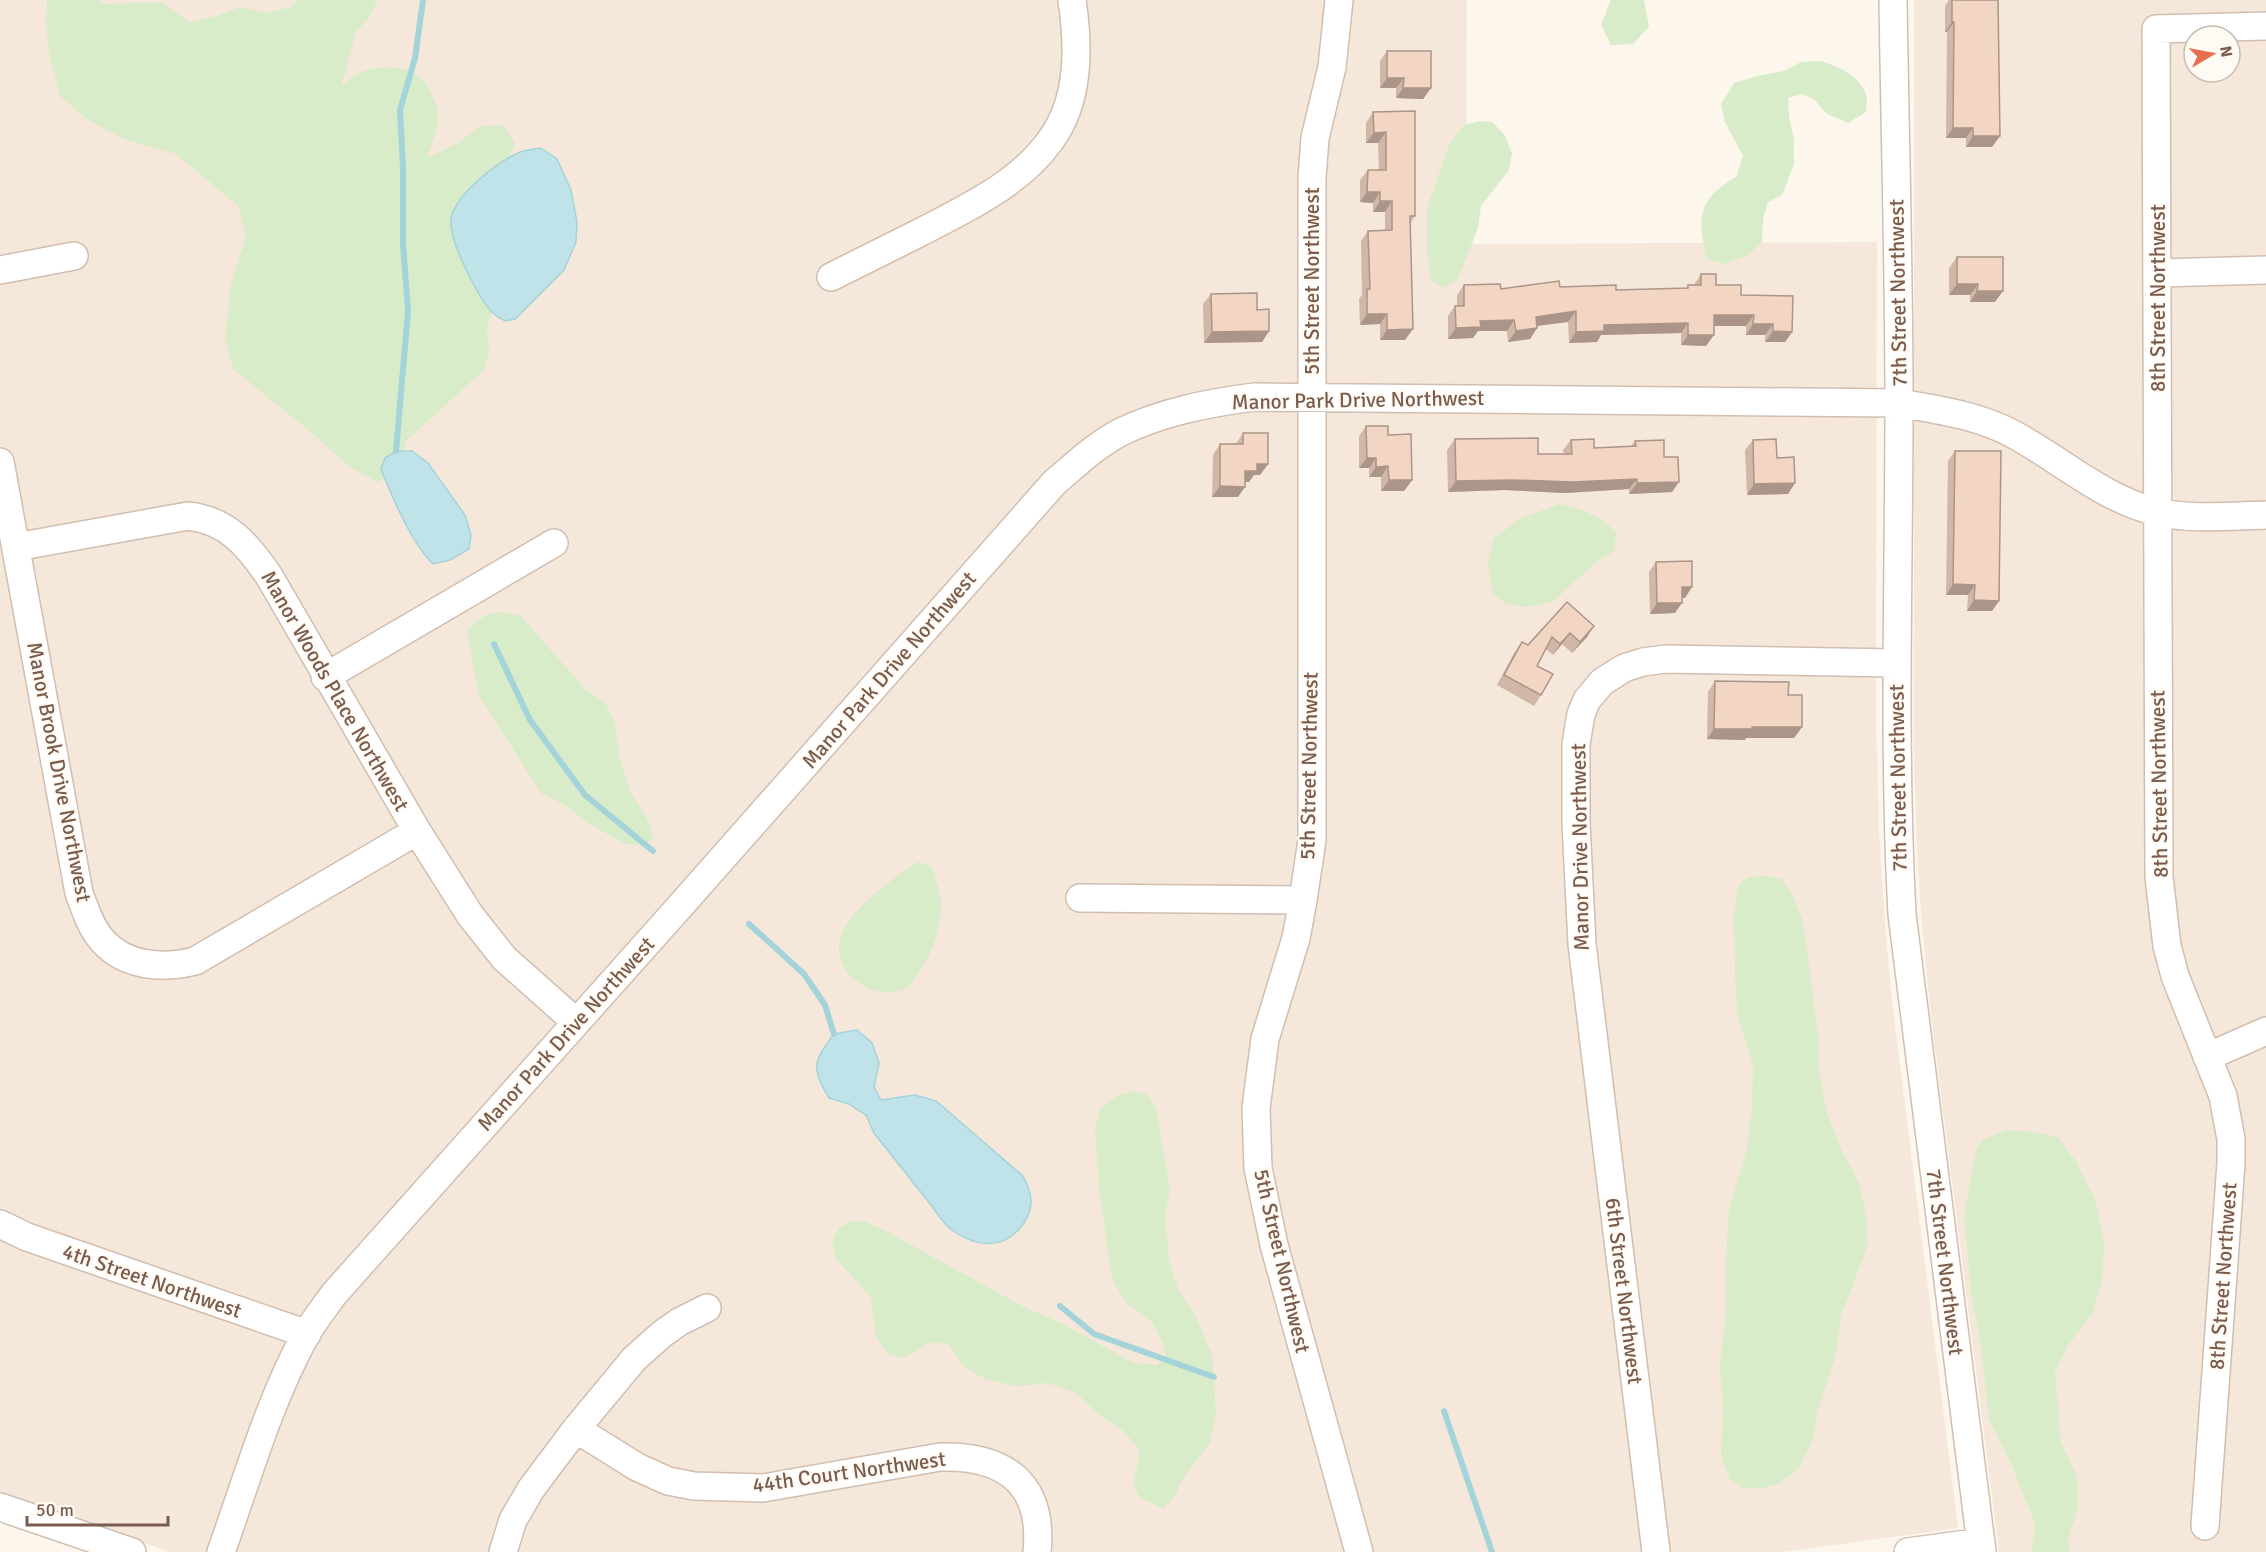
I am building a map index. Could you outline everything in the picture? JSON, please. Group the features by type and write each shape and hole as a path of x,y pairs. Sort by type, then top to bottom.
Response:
{"street":[{"path":"831,277 960,212 997,190 1033,161 1052,139 1065,112 1073,86 1077,52 1072,0"},
{"name":"5th Street Northwest","path":"1339,0 1332,67 1316,138 1312,178 1312,840 1296,938 1265,1039 1256,1108 1258,1168 1274,1245 1359,1552"},
{"name":"7th Street Northwest","path":"1893,0 1899,403 1897,827 1902,914 1982,1547"},
{"name":"8th Street Northwest","path":"2205,1526 2231,1139 2223,1096 2175,976 2162,916 2159,877 2156,29 2266,26"},
{"path":"0,270 74,256"},
{"path":"2158,273 2266,270"},
{"name":"Manor Park Drive Northwest","path":"221,1552 272,1409 288,1371 306,1334 358,1264 1054,483 1089,453 1119,433 1160,417 1231,400 1254,397 1899,403 1964,415 2001,428 2120,499 2157,512 2210,517 2266,515"},
{"name":"Manor Brook Drive Northwest","path":"0,462 79,893 89,919 102,940 117,953 157,966 175,966 195,961 417,831"},
{"name":"Manor Woods Place Northwest","path":"16,547 188,516 202,517 236,536 251,550 269,576 325,676 470,915 491,943 526,980 576,1022"},
{"path":"325,676 554,543"},
{"name":"Manor Drive Northwest","path":"1591,1029 1580,922 1576,824 1576,744 1581,714 1587,700 1602,682 1624,668 1665,659 1896,663"},
{"path":"1080,898 1303,900"},
{"name":"6th Street Northwest","path":"1591,1029 1656,1552"},
{"path":"2207,1057 2266,1031"},
{"name":"4th Street Northwest","path":"0,1224 27,1238 306,1334"},
{"path":"503,1552 513,1520 531,1489 576,1429 634,1359 679,1322 707,1308"},
{"name":"44th Court Northwest","path":"576,1429 637,1467 668,1481 694,1486 763,1488 940,1457 964,1456 985,1460 1006,1469 1020,1482 1031,1500 1037,1519 1037,1552"},
{"path":"0,1507 132,1552"},
{"path":"1908,1552 1982,1547"}],"shaded area":[{"path":"0,0 1467,0 1466,244 1877,242 1876,720 1885,927 1892,1001 1958,1528 1783,1552 170,1552 0,1492"},
{"path":"1914,0 2266,0 2266,1552 1999,1552 1931,1016 1917,848 1914,762"}],"green space":[{"path":"47,0 99,0 104,4 162,2 189,22 213,17 240,7 266,13 291,7 297,0 378,0 369,17 356,32 341,86 359,73 376,68 404,69 419,76 430,91 438,115 435,134 427,158 458,143 481,126 504,125 515,144 505,167 494,305 487,327 489,349 485,369 406,441 395,475 377,482 350,467 234,370 225,339 231,284 246,236 238,206 176,154 124,139 88,120 60,96 50,59 46,24"},
{"path":"1611,0 1644,0 1649,27 1633,44 1611,45 1601,25"},
{"path":"1820,61 1841,69 1855,78 1867,98 1866,112 1848,123 1827,114 1814,99 1802,94 1788,98 1794,140 1794,164 1782,195 1768,202 1763,218 1762,242 1748,255 1724,264 1707,259 1701,221 1703,211 1714,193 1736,177 1743,156 1725,122 1721,104 1734,83 1784,71 1801,62"},
{"path":"1480,121 1492,122 1504,134 1512,153 1509,170 1481,206 1478,228 1458,279 1444,288 1431,281 1427,251 1427,208 1449,145 1464,125"},
{"path":"1560,504 1590,514 1616,532 1614,551 1598,561 1552,602 1527,607 1506,604 1493,593 1488,563 1494,538 1521,518"},
{"path":"501,612 521,616 587,691 605,702 615,723 620,760 630,791 649,822 653,839 641,846 623,843 590,824 563,804 541,793 479,696 467,632 482,618"},
{"path":"918,862 932,867 940,896 939,928 932,949 908,988 890,992 867,988 857,982 843,965 839,955 839,943 843,931 865,903 887,883"},
{"path":"1766,876 1782,879 1793,896 1803,921 1818,1034 1818,1066 1827,1114 1840,1147 1859,1183 1865,1209 1868,1245 1841,1315 1836,1354 1816,1416 1814,1436 1800,1467 1780,1483 1762,1488 1744,1488 1730,1480 1721,1457 1723,1409 1720,1365 1726,1311 1729,1208 1747,1150 1752,1106 1753,1065 1737,1013 1734,915 1738,886 1748,877"},
{"path":"1134,1091 1147,1094 1156,1108 1170,1189 1165,1217 1169,1259 1178,1289 1195,1315 1212,1354 1216,1412 1210,1443 1183,1478 1174,1497 1163,1509 1139,1497 1133,1481 1139,1460 1139,1449 1121,1429 1098,1414 1076,1393 1047,1383 1018,1386 987,1380 964,1367 948,1344 931,1342 904,1358 888,1355 876,1337 871,1297 835,1258 832,1241 840,1227 853,1221 866,1222 1134,1363 1158,1365 1166,1356 1163,1343 1151,1321 1126,1303 1112,1279 1099,1189 1095,1126 1101,1108 1115,1097"},
{"path":"2008,1130 2034,1132 2059,1138 2076,1162 2096,1202 2104,1245 2102,1280 2093,1312 2069,1344 2055,1372 2061,1442 2077,1477 2078,1509 2068,1538 2069,1552 2032,1552 2035,1524 2010,1461 1989,1419 1981,1346 1971,1293 1964,1216 1976,1150 1983,1139"}],"water":[{"path":"541,148 557,159 571,190 577,222 576,242 564,270 515,319 505,321 495,315 484,302 463,264 453,235 452,214 463,196 490,171 518,153"},
{"path":"396,451 412,451 428,463 465,515 471,535 469,549 450,560 433,564 425,555 403,519 381,469 385,458"},
{"path":"857,1030 872,1043 879,1063 874,1087 881,1100 915,1095 936,1101 1023,1176 1030,1194 1031,1205 1024,1223 1016,1232 999,1242 981,1243 952,1230 943,1222 874,1133 866,1115 849,1104 829,1098 817,1072 818,1059 834,1034"}],"building":[{"path":"1952,0 1998,0 2000,136 1973,136 1973,128 1953,128 1954,22 1952,22"},
{"path":"1387,51 1431,51 1431,88 1403,88 1404,78 1387,78"},
{"path":"1415,111 1415,216 1410,216 1413,329 1387,330 1387,314 1367,314 1367,289 1370,289 1368,231 1392,230 1392,201 1380,201 1380,192 1367,192 1368,170 1386,170 1386,132 1374,133 1373,112"},
{"path":"1957,257 2003,257 2003,291 1977,291 1978,284 1957,284"},
{"path":"1701,274 1716,274 1716,285 1741,285 1741,295 1793,296 1792,332 1773,331 1773,324 1753,324 1754,315 1714,315 1714,335 1688,335 1688,323 1604,325 1604,331 1576,332 1576,311 1536,317 1537,328 1516,331 1514,320 1480,321 1481,327 1456,328 1455,306 1464,306 1464,285 1500,284 1501,289 1559,281 1560,287 1616,285 1616,290 1688,288 1688,285 1701,285"},
{"path":"1257,293 1257,310 1269,309 1269,331 1212,332 1211,294"},
{"path":"1366,426 1388,426 1388,435 1411,434 1412,480 1389,480 1388,466 1376,467 1376,458 1367,458"},
{"path":"1243,433 1268,433 1268,464 1257,464 1257,471 1245,471 1245,487 1220,486 1220,444 1243,444"},
{"path":"1538,438 1538,454 1572,454 1571,440 1594,439 1594,448 1636,446 1635,441 1664,440 1664,457 1678,457 1679,482 1637,483 1637,479 1572,482 1456,481 1455,439"},
{"path":"1776,439 1777,458 1794,457 1795,483 1754,484 1753,440"},
{"path":"1955,451 2001,451 1999,601 1974,600 1975,585 1953,584"},
{"path":"1692,561 1692,587 1682,587 1682,603 1657,603 1656,562"},
{"path":"1567,602 1594,626 1580,642 1570,633 1560,644 1552,637 1537,666 1553,674 1541,695 1504,675 1522,642 1528,645"},
{"path":"1715,681 1789,682 1788,695 1802,695 1802,727 1714,729"}],"waterway":[{"path":"396,451 408,311 403,244 400,110 415,58 423,0"},
{"path":"494,644 530,720 585,795 653,851"},
{"path":"749,924 804,974 825,1005 834,1034"},
{"path":"1060,1306 1094,1334 1214,1377"},
{"path":"1444,1411 1492,1552"}]}
